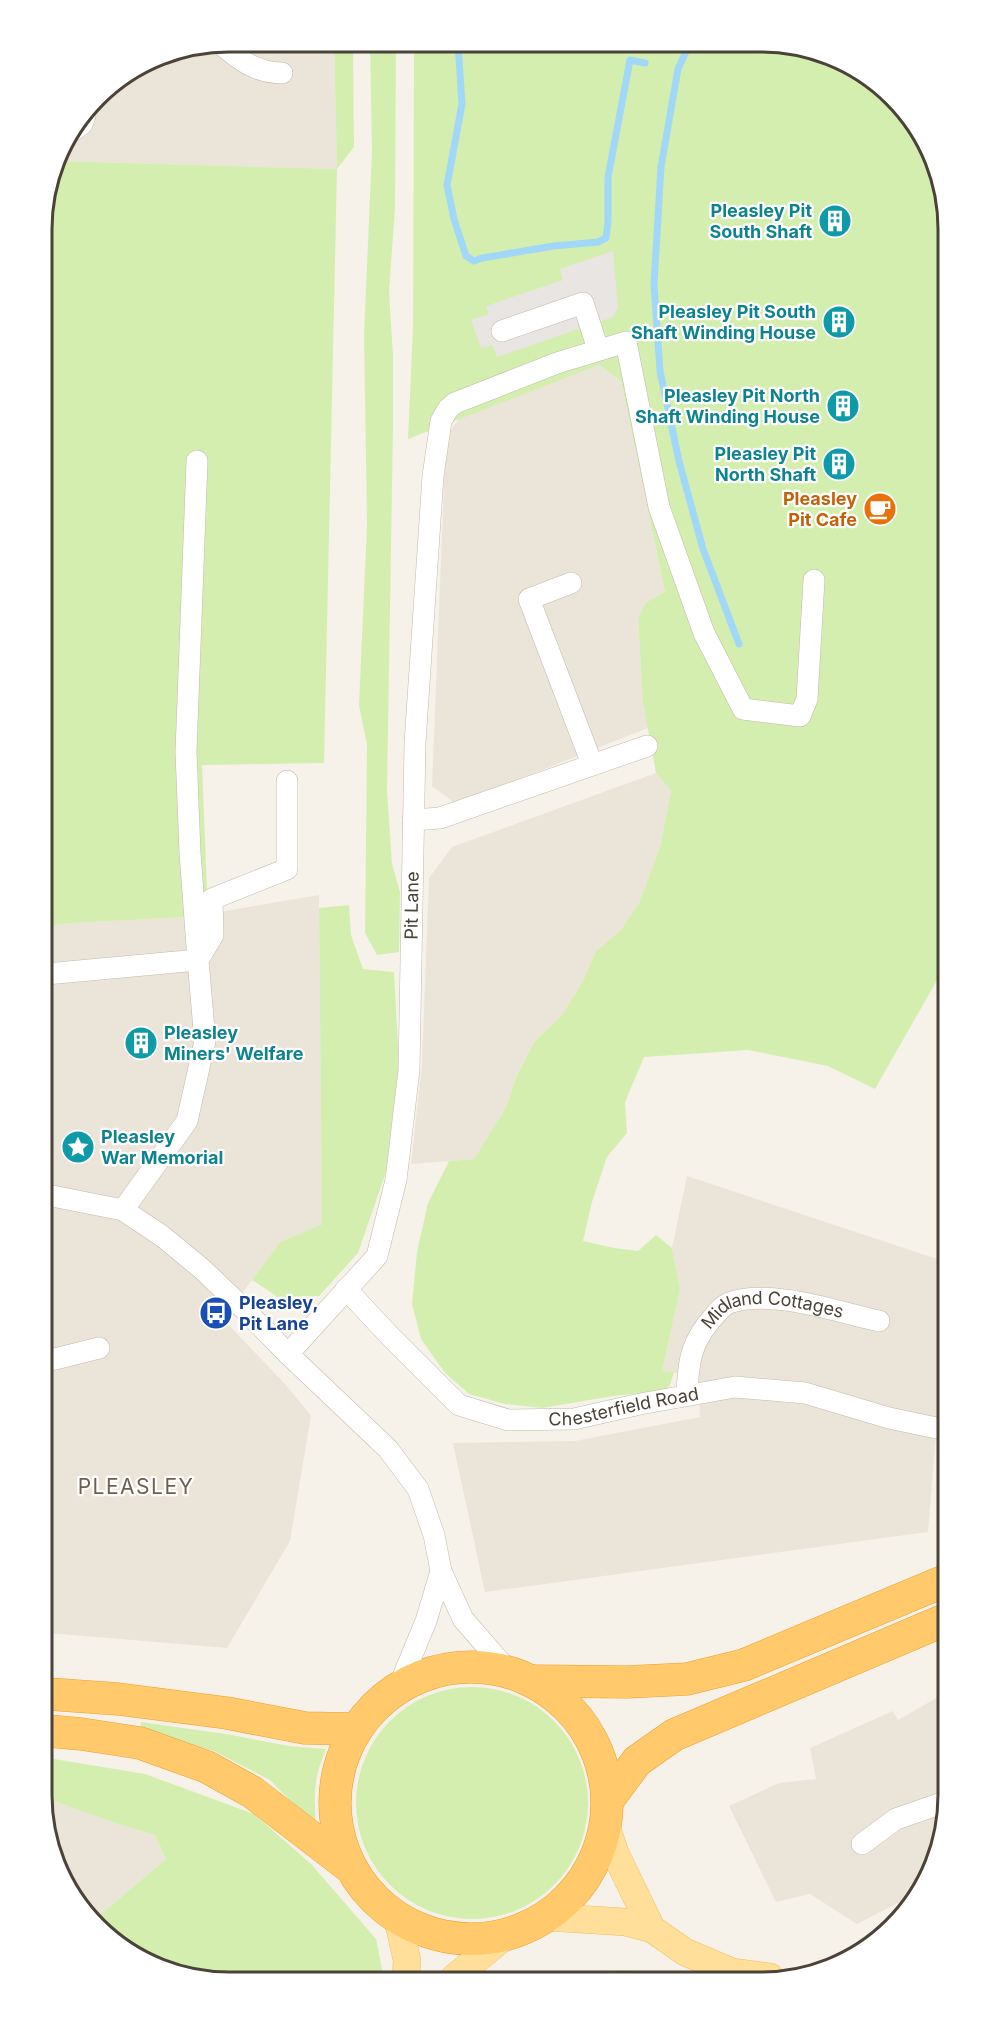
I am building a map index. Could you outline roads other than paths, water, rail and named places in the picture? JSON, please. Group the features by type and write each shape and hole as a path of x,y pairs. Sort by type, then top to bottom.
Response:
{"highway":[{"path":"520,1676 561,1701 582,1724 594,1744 602,1767 606,1810 601,1844 581,1884 546,1917 526,1929 506,1935 459,1940 422,1931 382,1907 358,1882 342,1850 334,1803 337,1772 356,1729 377,1704 397,1690 417,1678 460,1667 520,1676 627,1682 687,1679 744,1665 937,1584"},
{"path":"606,1810 637,1761 674,1735 937,1623"},
{"path":"52,1694 118,1699 227,1713 305,1728 356,1729"},
{"path":"52,1731 140,1743 207,1767 252,1792 351,1868"}],"main road":[{"path":"606,1810 616,1855 652,1929"},
{"path":"397,1916 407,1960 406,1972"},
{"path":"546,1917 625,1922 652,1929 685,1952 732,1972"},
{"path":"461,1972 506,1935"}],"street":[{"path":"231,53 251,66 270,73 282,73"},
{"path":"502,332 583,303 598,349 626,342 659,507 704,633 743,708 800,716 807,699 814,580"},
{"name":"Pit Lane","path":"288,1354 377,1256 396,1180 409,1070 415,743 431,499 441,421 448,409 455,403 598,349"},
{"path":"123,1210 188,1121 205,1041 190,853 186,752 197,461"},
{"path":"570,583 529,598 592,764"},
{"path":"413,820 440,818 647,746"},
{"path":"198,960 213,935 212,899 287,869 287,781"},
{"path":"53,973 198,960"},
{"path":"52,1196 123,1210 162,1236 201,1268 248,1312 288,1354 388,1449 418,1489 434,1535 441,1571 463,1619 520,1676"},
{"name":"Chesterfield Road","path":"346,1289 459,1405 508,1420 574,1419 735,1386 805,1393 890,1418 937,1428"},
{"name":"Midland Cottages","path":"687,1395 688,1366 700,1330 726,1303 759,1297 799,1303 879,1321"},
{"path":"52,1361 99,1348"},
{"path":"397,1690 426,1621 441,1571"},
{"path":"862,1844 896,1819 937,1805"}],"waterway":[{"path":"686,52 678,69 661,167 654,284 660,371 679,461 703,549 739,644"},
{"path":"459,53 462,104 447,185 454,219 466,256 474,261 554,246 598,242 606,238 608,177 630,60 645,63"}],"place":[{"name":"Pleasley Pit South Shaft","path":"835,221"},
{"name":"Pleasley Pit South Shaft Winding House","path":"839,322"},
{"name":"Pleasley Pit North Shaft Winding House","path":"843,406"},
{"name":"Pleasley Pit North Shaft","path":"839,464"},
{"name":"Pleasley Pit Cafe","path":"880,509"},
{"name":"Pleasley Miners' Welfare","path":"141,1043"},
{"name":"Pleasley War Memorial","path":"78,1147"},
{"name":"Pleasley, Pit Lane","path":"216,1313"}],"district":[{"name":"PLEASLEY","path":"136,1487"}]}
